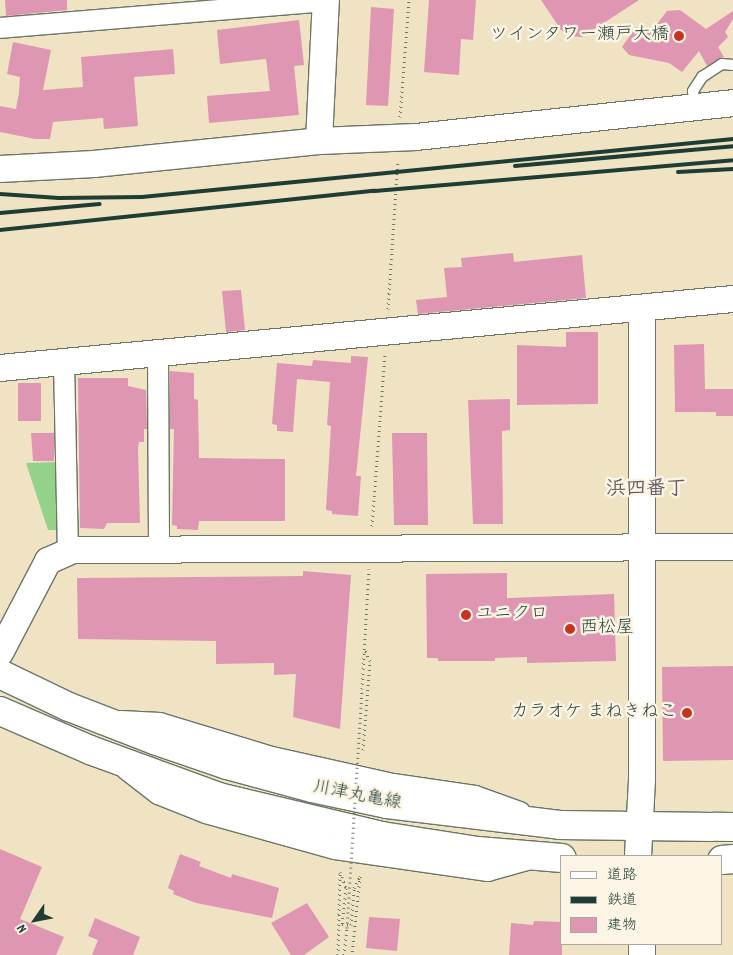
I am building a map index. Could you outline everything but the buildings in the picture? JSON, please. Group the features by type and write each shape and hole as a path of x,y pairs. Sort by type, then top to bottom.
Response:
{"main road":[{"name":"川津丸亀線","path":"0,674 101,720 228,766 312,788 387,804 560,826 729,826"},
{"name":"川津丸亀線","path":"0,711 114,760 219,797 307,820 478,851 551,857"}],"street":[{"path":"0,28 326,0 319,141"},
{"path":"0,169 94,164 319,141 416,137 733,103"},
{"path":"0,368 733,300"},
{"path":"638,855 643,547 642,309"},
{"path":"158,353 159,550"},
{"path":"64,362 68,551"},
{"path":"0,653 48,561 68,551 733,547"}],"lane":[{"path":"695,107 694,91 702,76 722,64 733,65"}],"path":[{"path":"372,532 385,348"},
{"path":"344,955 370,562"},
{"path":"363,750 370,661 364,648"},
{"path":"338,955 340,872 346,888 342,924 351,925 354,888 360,876 352,955"}],"green space":[{"path":"57,462 58,530 48,530 26,463"}],"railway":[{"path":"0,194 59,198 142,197 733,139"},
{"path":"515,166 733,146"},
{"path":"0,230 374,191 733,160"},
{"path":"678,172 733,169"},
{"path":"0,213 100,204"}],"place":[{"name":"ツインタワー瀬戸大橋","path":"679,36"},
{"name":"ユニクロ","path":"466,615"},
{"name":"西松屋","path":"570,629"},
{"name":"カラオケ まねきねこ","path":"687,713"}],"district":[{"name":"浜四番丁","path":"646,490"}]}
